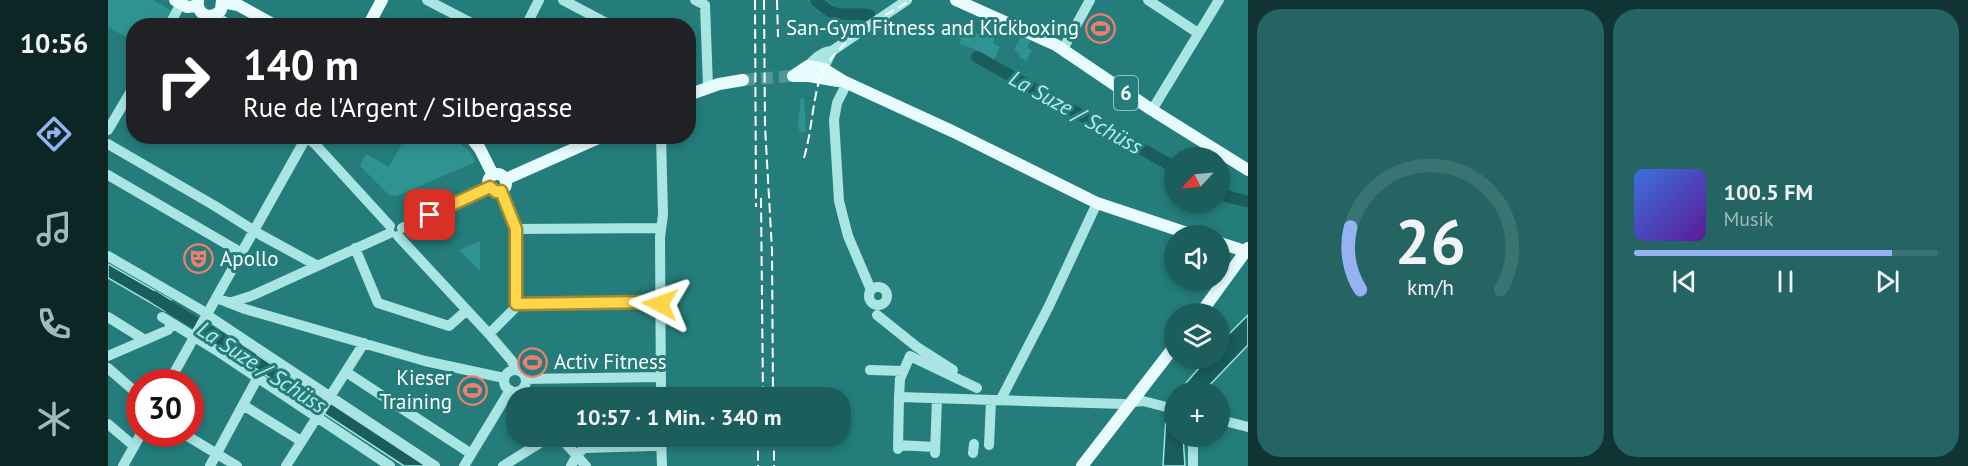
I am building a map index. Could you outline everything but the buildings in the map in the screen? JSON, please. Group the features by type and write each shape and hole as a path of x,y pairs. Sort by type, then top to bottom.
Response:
{"main road":[{"path":"372,18 382,0"},
{"name":"6","path":"956,0 1063,49 1152,110 1248,170"},
{"path":"178,2 187,7 198,3 202,14 210,16 221,10 222,1 238,4 262,18"},
{"path":"791,76 813,70 846,83 959,135 1097,203 1164,225"},
{"path":"696,92 708,87 743,81"},
{"path":"476,144 497,183 585,144"},
{"path":"1208,303 1248,250 1230,246"},
{"path":"1085,463 1164,359"}],"street":[{"path":"427,0 462,18"},
{"path":"530,18 539,0"},
{"path":"563,0 597,18"},
{"path":"813,70 826,63 832,51 907,0"},
{"path":"1063,49 1090,0"},
{"path":"1148,0 1198,33"},
{"path":"1152,110 1219,0"},
{"path":"172,18 178,2"},
{"path":"700,2 708,87"},
{"path":"215,15 219,18"},
{"path":"846,83 837,103 834,120 839,201 848,236 871,290"},
{"path":"108,130 126,100"},
{"path":"108,144 316,265"},
{"path":"176,369 303,144"},
{"path":"315,144 467,310 512,361 515,370"},
{"path":"661,144 663,215 660,304 661,387"},
{"path":"108,175 243,253"},
{"path":"228,303 251,296 497,183 516,229 516,304 502,322 486,333"},
{"path":"989,445 996,400 1049,306 1097,203"},
{"path":"516,229 661,228"},
{"path":"354,248 378,303 449,326 467,310"},
{"path":"108,256 184,300 329,399 435,466"},
{"path":"217,298 453,368 504,378"},
{"path":"516,304 649,302 660,304"},
{"path":"877,315 917,347 969,380 977,388"},
{"path":"162,317 170,327 196,334 257,379 319,415 390,466"},
{"path":"111,322 145,340"},
{"path":"108,356 170,327"},
{"path":"286,466 364,343"},
{"path":"936,399 935,450 898,447 899,397 903,371 910,356 977,388 996,400"},
{"path":"108,368 126,384"},
{"path":"508,387 505,385 504,378 507,373 515,370 522,372 526,379 524,387"},
{"path":"870,370 903,371"},
{"path":"346,372 470,453"},
{"path":"526,379 661,377"},
{"path":"210,466 257,379"},
{"path":"899,397 1129,403 1143,401 1164,406"},
{"path":"243,405 301,441"},
{"path":"464,466 470,453 506,409"},
{"path":"1230,422 1248,427"},
{"path":"108,424 126,439"},
{"path":"204,446 237,466"},
{"path":"123,466 133,447"},
{"path":"503,466 533,447"},
{"path":"569,447 586,466"},
{"path":"572,466 577,455 584,448 618,447"},
{"path":"662,447 662,466"},
{"path":"1193,447 1193,466"}],"shaded area":[{"path":"108,0 153,0 172,11 168,18 126,18 126,37 108,27"},
{"path":"808,0 826,0 843,12 856,9 874,13 858,23 837,21 818,12"},
{"path":"988,21 998,26 993,43 1000,47 993,62 974,49 960,44 961,39 953,34 954,30 973,38 976,33 986,37 991,25 987,23"},
{"path":"1021,37 1031,41 1027,48 1032,50 1026,61 1014,50"},
{"path":"801,98 804,98 806,131 801,133 798,127"},
{"path":"402,144 460,144 471,153 475,162 397,196 389,195 360,166 366,154 389,167"},
{"path":"480,241 480,269 479,270 459,250"}],"water":[{"path":"108,264 171,300 165,311 108,278"},
{"path":"1248,315 1248,345 1230,364 1230,333"},
{"path":"242,345 426,466 404,466 235,355"},
{"path":"1198,369 1225,369 1214,381 1188,381"},
{"path":"1164,447 1184,447 1185,466 1163,466"}],"waterway":[{"name":"La Suze / Schüss","path":"816,0 823,7 835,13 869,15"},
{"name":"La Suze / Schüss","path":"977,57 1164,161"},
{"name":"La Suze / Schüss","path":"1230,197 1246,201"},
{"name":"La Suze / Schüss","path":"154,297 251,358"}],"tunnel":[{"path":"743,80 790,76"}],"railway":[{"path":"755,0 756,207"},
{"path":"764,0 765,126 772,250 773,387"},
{"path":"777,0 778,37"},
{"path":"804,158 818,85 832,57 856,35 911,0"},
{"path":"761,198 763,387"},
{"path":"758,447 758,466"},
{"path":"774,447 774,466"}],"place":[{"name":"San-Gym Fitness and Kickboxing","path":"1100,28"},
{"name":"Apollo","path":"199,259"},
{"name":"Activ Fitness","path":"533,362"},
{"name":"Kieser Training","path":"473,390"}],"route":[{"path":"430,215 490,187 496,192 501,191 516,229 516,304 649,302 660,304"}]}
